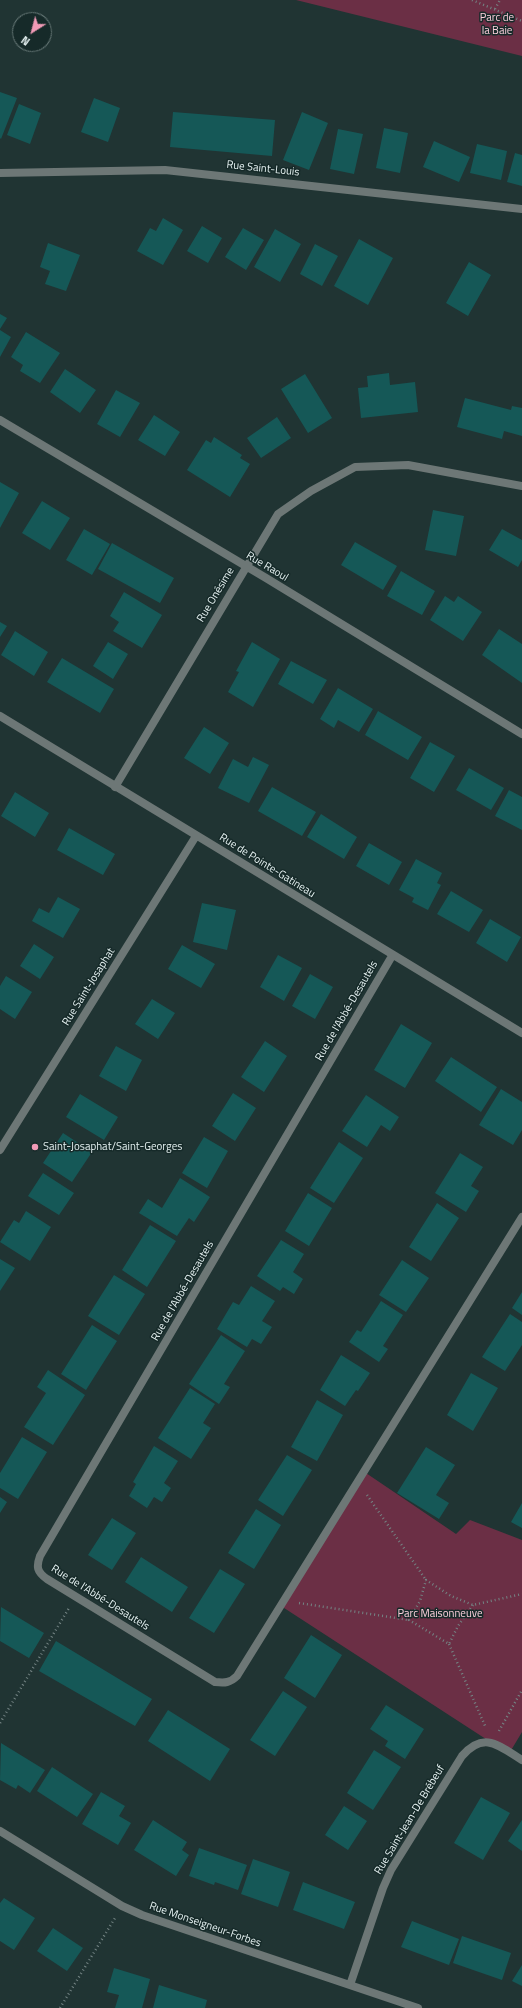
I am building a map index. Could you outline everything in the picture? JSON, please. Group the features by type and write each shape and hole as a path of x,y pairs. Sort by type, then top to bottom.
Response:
{"street":[{"name":"Rue Saint-Louis","path":"0,173 165,170 522,210"},
{"name":"Rue Raoul","path":"0,420 522,734"},
{"name":"Rue Onésime","path":"115,787 278,514 311,491 355,467 408,465 522,486"},
{"name":"Rue de Pointe-Gatineau","path":"0,716 392,956 522,1033"},
{"name":"Rue Saint-Josaphat","path":"0,1150 3,1140 196,836"},
{"name":"Rue de l'Abbé-Desautels","path":"392,956 40,1556 37,1565 39,1573 215,1682 232,1682 284,1601 357,1480 522,1217"},
{"name":"Rue Saint-Jean-De Brébeuf","path":"350,1985 391,1870 462,1756 471,1745 481,1742 492,1743"},
{"path":"492,1743 522,1760"},
{"name":"Rue Monseigneur-Forbes","path":"0,1831 122,1906 158,1922 418,2008"}],"path":[{"path":"472,0 522,21"},
{"path":"495,9 500,0"},
{"path":"357,1480 426,1580 451,1596 473,1606 522,1594"},
{"path":"409,1620 420,1601 426,1580"},
{"path":"0,1723 76,1597"},
{"path":"284,1601 409,1620 449,1644 492,1743"},
{"path":"449,1644 458,1626 473,1606"},
{"path":"492,1743 522,1690"},
{"path":"60,2008 122,1906"}],"green space":[{"name":"Parc de la Baie","path":"296,0 522,0 522,56"},
{"name":"Parc Maisonneuve","path":"363,1471 456,1534 470,1520 522,1540 522,1732 510,1752 492,1743 281,1606"}],"building":[{"path":"0,92 17,98 1,139 0,138"},
{"path":"94,98 120,108 108,142 81,132"},
{"path":"19,104 41,113 30,144 7,135"},
{"path":"173,112 275,120 272,156 170,147"},
{"path":"302,112 328,123 309,170 283,160"},
{"path":"384,128 408,133 400,173 376,168"},
{"path":"338,129 363,134 354,174 330,169"},
{"path":"434,141 470,157 459,182 423,167"},
{"path":"477,144 507,151 501,180 470,173"},
{"path":"515,153 522,155 522,186 507,182"},
{"path":"163,218 183,230 163,265 137,251 150,228 156,231"},
{"path":"202,226 222,238 208,263 187,251"},
{"path":"243,228 264,240 246,270 225,257"},
{"path":"275,229 301,244 280,282 254,267"},
{"path":"359,239 393,258 368,305 334,286"},
{"path":"48,243 80,255 66,291 45,284 50,271 40,267"},
{"path":"315,244 338,256 322,286 300,274"},
{"path":"469,262 491,275 468,316 446,303"},
{"path":"0,314 7,318 0,329"},
{"path":"0,330 11,337 0,357"},
{"path":"26,332 60,353 40,383 20,371 23,365 11,357"},
{"path":"65,369 96,390 80,413 50,392"},
{"path":"389,373 390,385 415,382 418,412 361,418 358,388 368,387 367,376"},
{"path":"305,374 332,418 308,433 281,389"},
{"path":"116,390 140,403 120,437 97,424"},
{"path":"465,398 511,410 512,406 522,408 522,436 504,431 502,439 457,427"},
{"path":"154,415 180,432 165,456 138,440"},
{"path":"277,417 291,438 261,458 247,438"},
{"path":"214,437 242,455 240,458 250,464 230,497 187,470 206,440 211,443"},
{"path":"0,482 19,493 0,528"},
{"path":"42,501 70,518 50,550 22,533"},
{"path":"433,510 464,516 456,556 425,550"},
{"path":"84,529 110,544 92,575 66,560"},
{"path":"502,529 522,540 522,560 518,567 489,550"},
{"path":"355,542 397,566 383,590 341,565"},
{"path":"112,543 174,578 160,603 98,569"},
{"path":"401,571 435,591 422,615 387,596"},
{"path":"124,592 162,615 142,648 113,631 119,622 110,616"},
{"path":"445,596 454,602 458,596 482,612 463,641 430,620"},
{"path":"0,622 7,626 0,637"},
{"path":"499,629 522,644 522,683 482,655"},
{"path":"15,631 48,652 34,676 1,655"},
{"path":"108,642 128,654 113,679 93,666"},
{"path":"252,642 280,659 253,707 228,692 239,672 236,671"},
{"path":"62,658 114,689 100,713 47,682"},
{"path":"291,661 327,680 313,704 278,684"},
{"path":"338,688 373,709 359,732 338,720 334,728 320,719"},
{"path":"378,711 422,737 408,760 365,735"},
{"path":"204,727 229,743 210,774 184,758"},
{"path":"430,742 455,756 434,792 410,778"},
{"path":"253,757 269,765 249,803 218,788 233,759 248,767"},
{"path":"469,768 504,788 491,810 456,790"},
{"path":"272,787 316,812 302,836 258,811"},
{"path":"509,790 522,797 522,830 495,816"},
{"path":"15,792 49,813 35,837 1,816"},
{"path":"321,814 357,837 344,859 307,837"},
{"path":"69,828 115,854 103,875 57,850"},
{"path":"369,843 402,862 389,885 356,866"},
{"path":"416,859 442,873 437,883 441,885 428,910 412,902 414,898 399,890"},
{"path":"451,891 483,910 469,932 437,914"},
{"path":"58,897 80,909 63,938 32,921 39,908 49,913"},
{"path":"202,903 236,910 227,950 193,942"},
{"path":"490,919 521,937 507,962 476,943"},
{"path":"34,944 54,957 40,979 20,966"},
{"path":"182,945 215,964 201,988 168,969"},
{"path":"278,955 302,968 284,1001 260,987"},
{"path":"310,974 333,987 315,1019 292,1006"},
{"path":"6,976 32,992 15,1019 0,1009 0,986"},
{"path":"152,999 175,1013 158,1039 135,1024"},
{"path":"401,1024 432,1043 405,1088 374,1070"},
{"path":"265,1041 287,1056 264,1092 241,1077"},
{"path":"116,1046 142,1060 126,1091 99,1076"},
{"path":"451,1057 497,1087 481,1112 435,1081"},
{"path":"501,1089 522,1102 522,1130 513,1145 479,1125"},
{"path":"233,1093 256,1108 235,1141 212,1126"},
{"path":"80,1094 118,1117 104,1140 66,1117"},
{"path":"366,1095 399,1117 390,1131 381,1125 367,1147 342,1131"},
{"path":"63,1133 92,1152 72,1182 43,1163"},
{"path":"204,1137 228,1151 207,1188 182,1173"},
{"path":"339,1142 363,1158 334,1203 310,1188"},
{"path":"460,1153 483,1167 471,1186 479,1191 466,1212 435,1193"},
{"path":"43,1173 74,1193 59,1215 28,1196"},
{"path":"180,1178 210,1197 194,1222 189,1218 177,1236 139,1213 148,1199 162,1208"},
{"path":"308,1193 332,1208 309,1246 285,1231"},
{"path":"437,1203 459,1218 431,1261 409,1247"},
{"path":"26,1211 51,1227 30,1261 0,1242 14,1220 19,1223"},
{"path":"150,1225 176,1241 147,1287 122,1270"},
{"path":"281,1240 304,1254 293,1272 303,1279 294,1294 283,1287 280,1291 257,1276"},
{"path":"0,1259 15,1268 0,1291"},
{"path":"402,1260 429,1278 406,1312 379,1295"},
{"path":"114,1275 145,1294 119,1335 88,1316"},
{"path":"251,1286 275,1301 262,1321 272,1327 261,1344 252,1339 247,1347 217,1329 233,1302 239,1305"},
{"path":"522,1292 522,1315 512,1308"},
{"path":"381,1301 403,1315 383,1346 388,1349 379,1362 349,1342 357,1330 361,1332"},
{"path":"510,1314 522,1322 522,1345 505,1371 482,1357"},
{"path":"92,1325 117,1341 86,1390 61,1374"},
{"path":"221,1335 245,1351 224,1384 230,1387 219,1404 189,1384"},
{"path":"341,1355 370,1373 358,1391 356,1390 345,1406 320,1390"},
{"path":"48,1370 85,1395 53,1445 24,1427 46,1393 37,1387"},
{"path":"471,1373 498,1388 473,1431 447,1415"},
{"path":"190,1388 215,1404 203,1423 211,1428 191,1459 158,1438"},
{"path":"317,1400 343,1415 317,1461 291,1447"},
{"path":"22,1437 47,1452 18,1499 0,1488 0,1473"},
{"path":"154,1446 178,1461 164,1483 171,1488 162,1502 154,1497 147,1508 129,1496 136,1484 133,1482"},
{"path":"426,1447 455,1465 436,1495 449,1503 439,1519 397,1493"},
{"path":"287,1455 312,1470 283,1516 258,1500"},
{"path":"0,1497 7,1502 0,1513"},
{"path":"522,1503 522,1528 511,1522"},
{"path":"256,1509 281,1525 254,1569 228,1553"},
{"path":"112,1518 136,1533 112,1570 88,1555"},
{"path":"141,1557 188,1587 172,1612 125,1582"},
{"path":"220,1569 245,1584 214,1633 189,1618"},
{"path":"1,1607 44,1633 29,1658 0,1641"},
{"path":"311,1635 342,1655 315,1698 284,1678"},
{"path":"56,1641 152,1699 135,1726 39,1671"},
{"path":"283,1691 307,1707 275,1756 250,1740"},
{"path":"386,1705 424,1729 405,1759 385,1746 388,1741 370,1729"},
{"path":"168,1710 230,1749 210,1781 148,1741"},
{"path":"1,1743 45,1770 30,1793 18,1785 16,1789 0,1780"},
{"path":"374,1750 401,1767 373,1810 347,1793"},
{"path":"52,1767 93,1794 77,1817 37,1791"},
{"path":"101,1792 125,1806 119,1816 131,1823 118,1845 82,1824"},
{"path":"481,1797 510,1813 483,1860 454,1843"},
{"path":"344,1806 367,1821 348,1850 325,1835"},
{"path":"153,1820 187,1842 182,1850 189,1855 176,1876 134,1850"},
{"path":"522,1820 522,1851 508,1841"},
{"path":"199,1848 247,1865 238,1890 215,1882 214,1885 189,1876"},
{"path":"253,1859 290,1872 278,1907 241,1894"},
{"path":"303,1882 355,1902 344,1929 293,1910"},
{"path":"4,1898 35,1918 14,1950 0,1941 0,1903"},
{"path":"412,1921 459,1939 449,1965 401,1947"},
{"path":"53,1928 83,1948 67,1971 37,1951"},
{"path":"462,1936 511,1953 502,1980 453,1963"},
{"path":"522,1965 522,1986 512,1981"},
{"path":"114,1968 150,1979 142,2008 115,2008 119,1995 107,1992"},
{"path":"159,1985 207,2000 205,2008 153,2008"}],"place":[{"name":"Saint-Josaphat/Saint-Georges","path":"35,1147"}]}
